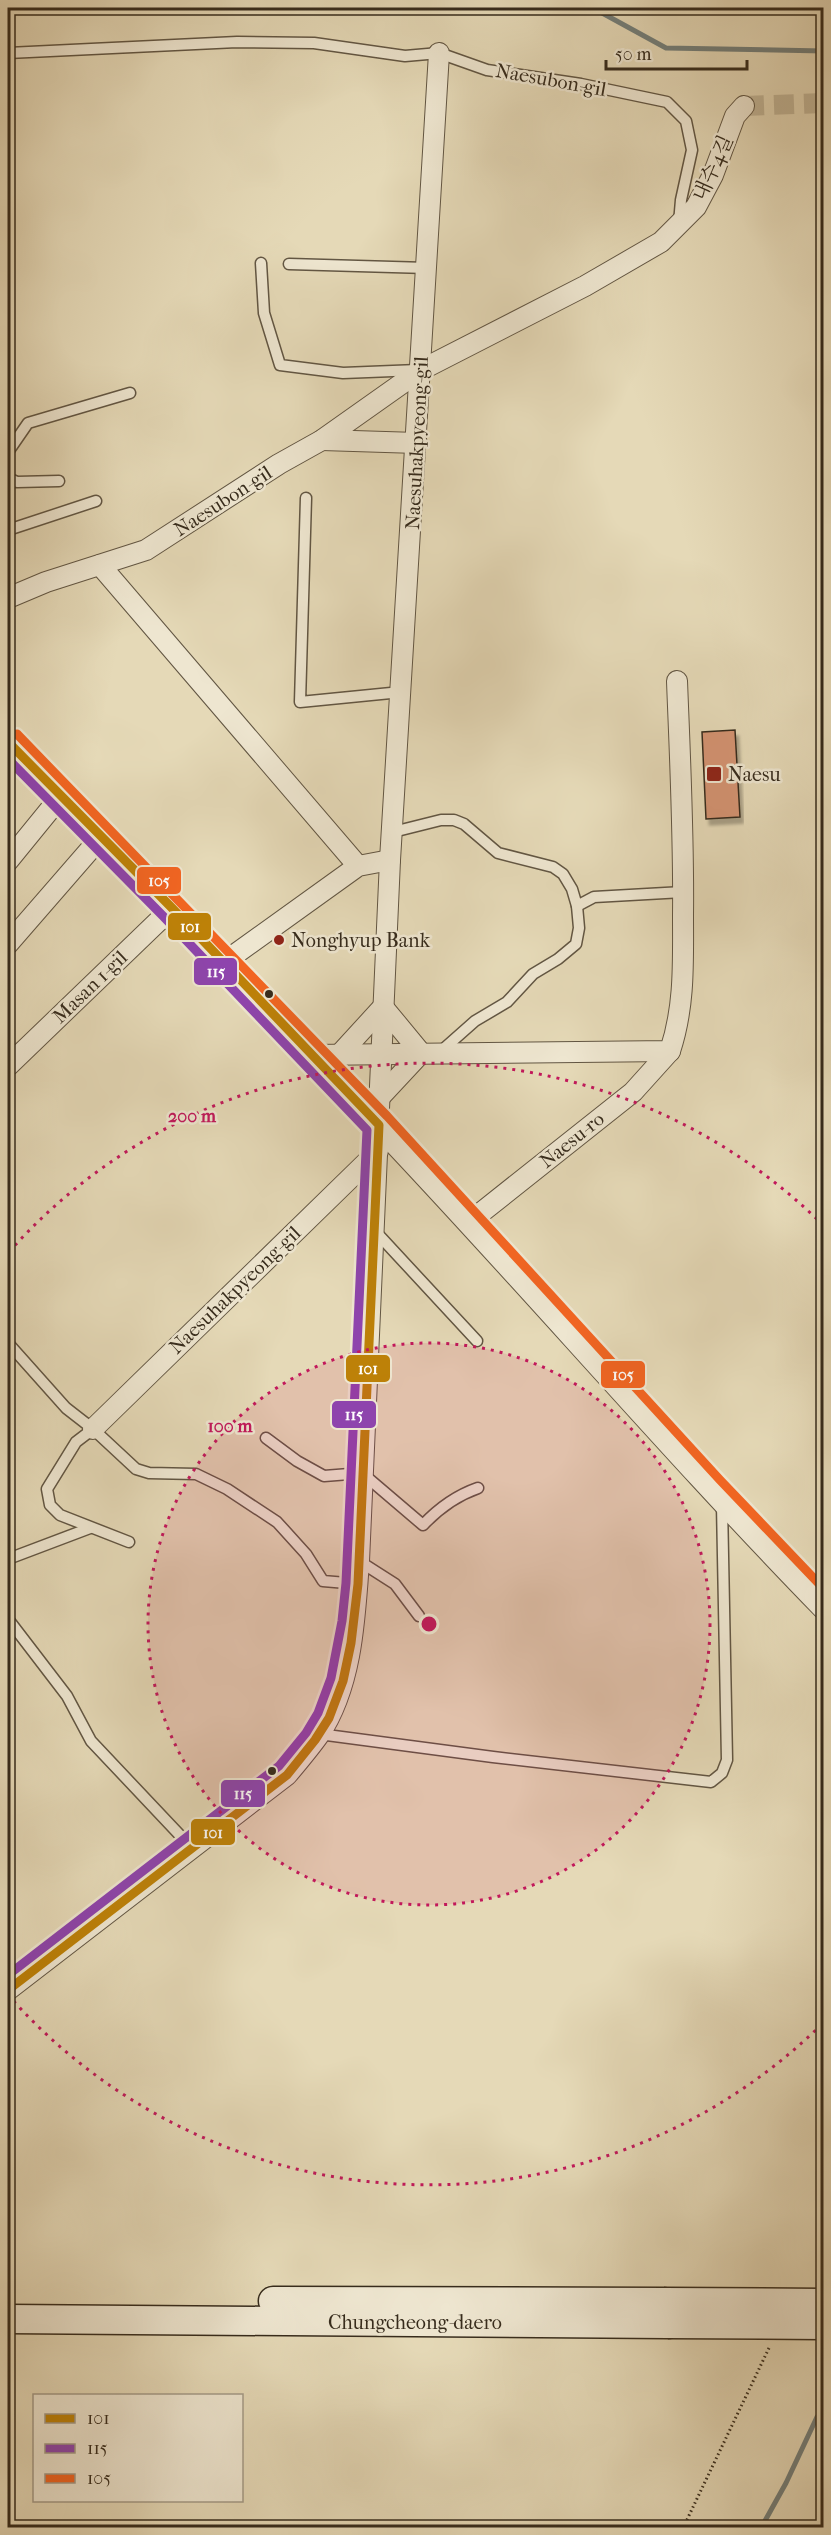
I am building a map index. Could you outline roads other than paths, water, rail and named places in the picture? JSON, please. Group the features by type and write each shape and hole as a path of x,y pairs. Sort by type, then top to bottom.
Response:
{"main road":[{"name":"Chungcheong-daero","path":"8,2300 666,2313 824,2325"},
{"path":"666,2313 824,2303"},
{"name":"Chungcheong-daero","path":"8,2319 666,2313"}],"street":[{"name":"Naesuhakpyeong-gil","path":"8,1990 287,1775 320,1734 340,1689 348,1659 358,1584 390,860 439,53"},
{"name":"내수4길","path":"678,227 696,207 713,175 735,116 744,106"},
{"name":"Naesubon-gil","path":"8,598 146,550 279,464 321,440 421,370 585,286 661,243 678,227"},
{"path":"321,440 417,443"},
{"path":"100,565 358,866"},
{"path":"312,1055 670,1051 683,1000 683,892 677,681"},
{"path":"8,742 172,908 379,1125 722,1502 824,1607"},
{"path":"8,861 61,796"},
{"path":"8,944 102,837"},
{"path":"223,963 358,866 390,860"},
{"name":"Masan 1-gil","path":"8,1066 172,908"},
{"path":"340,1054 383,1007 431,1052"},
{"name":"Naesu-ro","path":"468,1223 633,1092 670,1051"},
{"path":"380,1097 431,1052"},
{"name":"Naesuhakpyeong-gil","path":"93,1429 378,1151"}],"lane":[{"name":"Naesubon-gil","path":"8,53 237,42 314,43 405,56 439,53 487,70 581,84 667,102 686,121 692,150 681,200 678,227"},
{"name":"Naesubon-gil","path":"261,263 264,313 280,365 343,373 421,370"},
{"path":"289,264 427,268"},
{"path":"8,452 28,423 130,393"},
{"path":"8,478 17,482 59,481"},
{"path":"306,498 300,702 401,692"},
{"path":"8,530 96,501"},
{"path":"393,832 441,820 454,820 464,824 498,853 553,867 563,874 577,906 579,928 576,944 558,959 533,974 507,1002 431,1052"},
{"path":"577,906 594,897 683,892"},
{"path":"374,1231 477,1341"},
{"path":"8,1343 66,1408 93,1429 136,1469 149,1473 196,1474 227,1489 277,1522 306,1554 323,1581 358,1584"},
{"name":"Naesuhakpyeong-gil","path":"93,1429 76,1442 47,1489 50,1505 60,1515 129,1542"},
{"path":"266,1438 297,1461 324,1476 362,1473 423,1525 445,1504 461,1494 478,1488"},
{"path":"320,1734 711,1782 722,1773 727,1760 722,1502"},
{"path":"8,1559 90,1528"},
{"path":"359,1561 395,1584 419,1616"},
{"path":"8,1619 67,1696 91,1741 192,1848"}],"waterway":[{"path":"593,8 666,48 824,51"},
{"path":"761,2528 786,2483 817,2417 824,2411"}],"tunnel":[{"path":"744,106 824,103"}],"place":[{"name":"Naesu","path":"714,774"},
{"name":"Nonghyup Bank","path":"279,940"}]}
